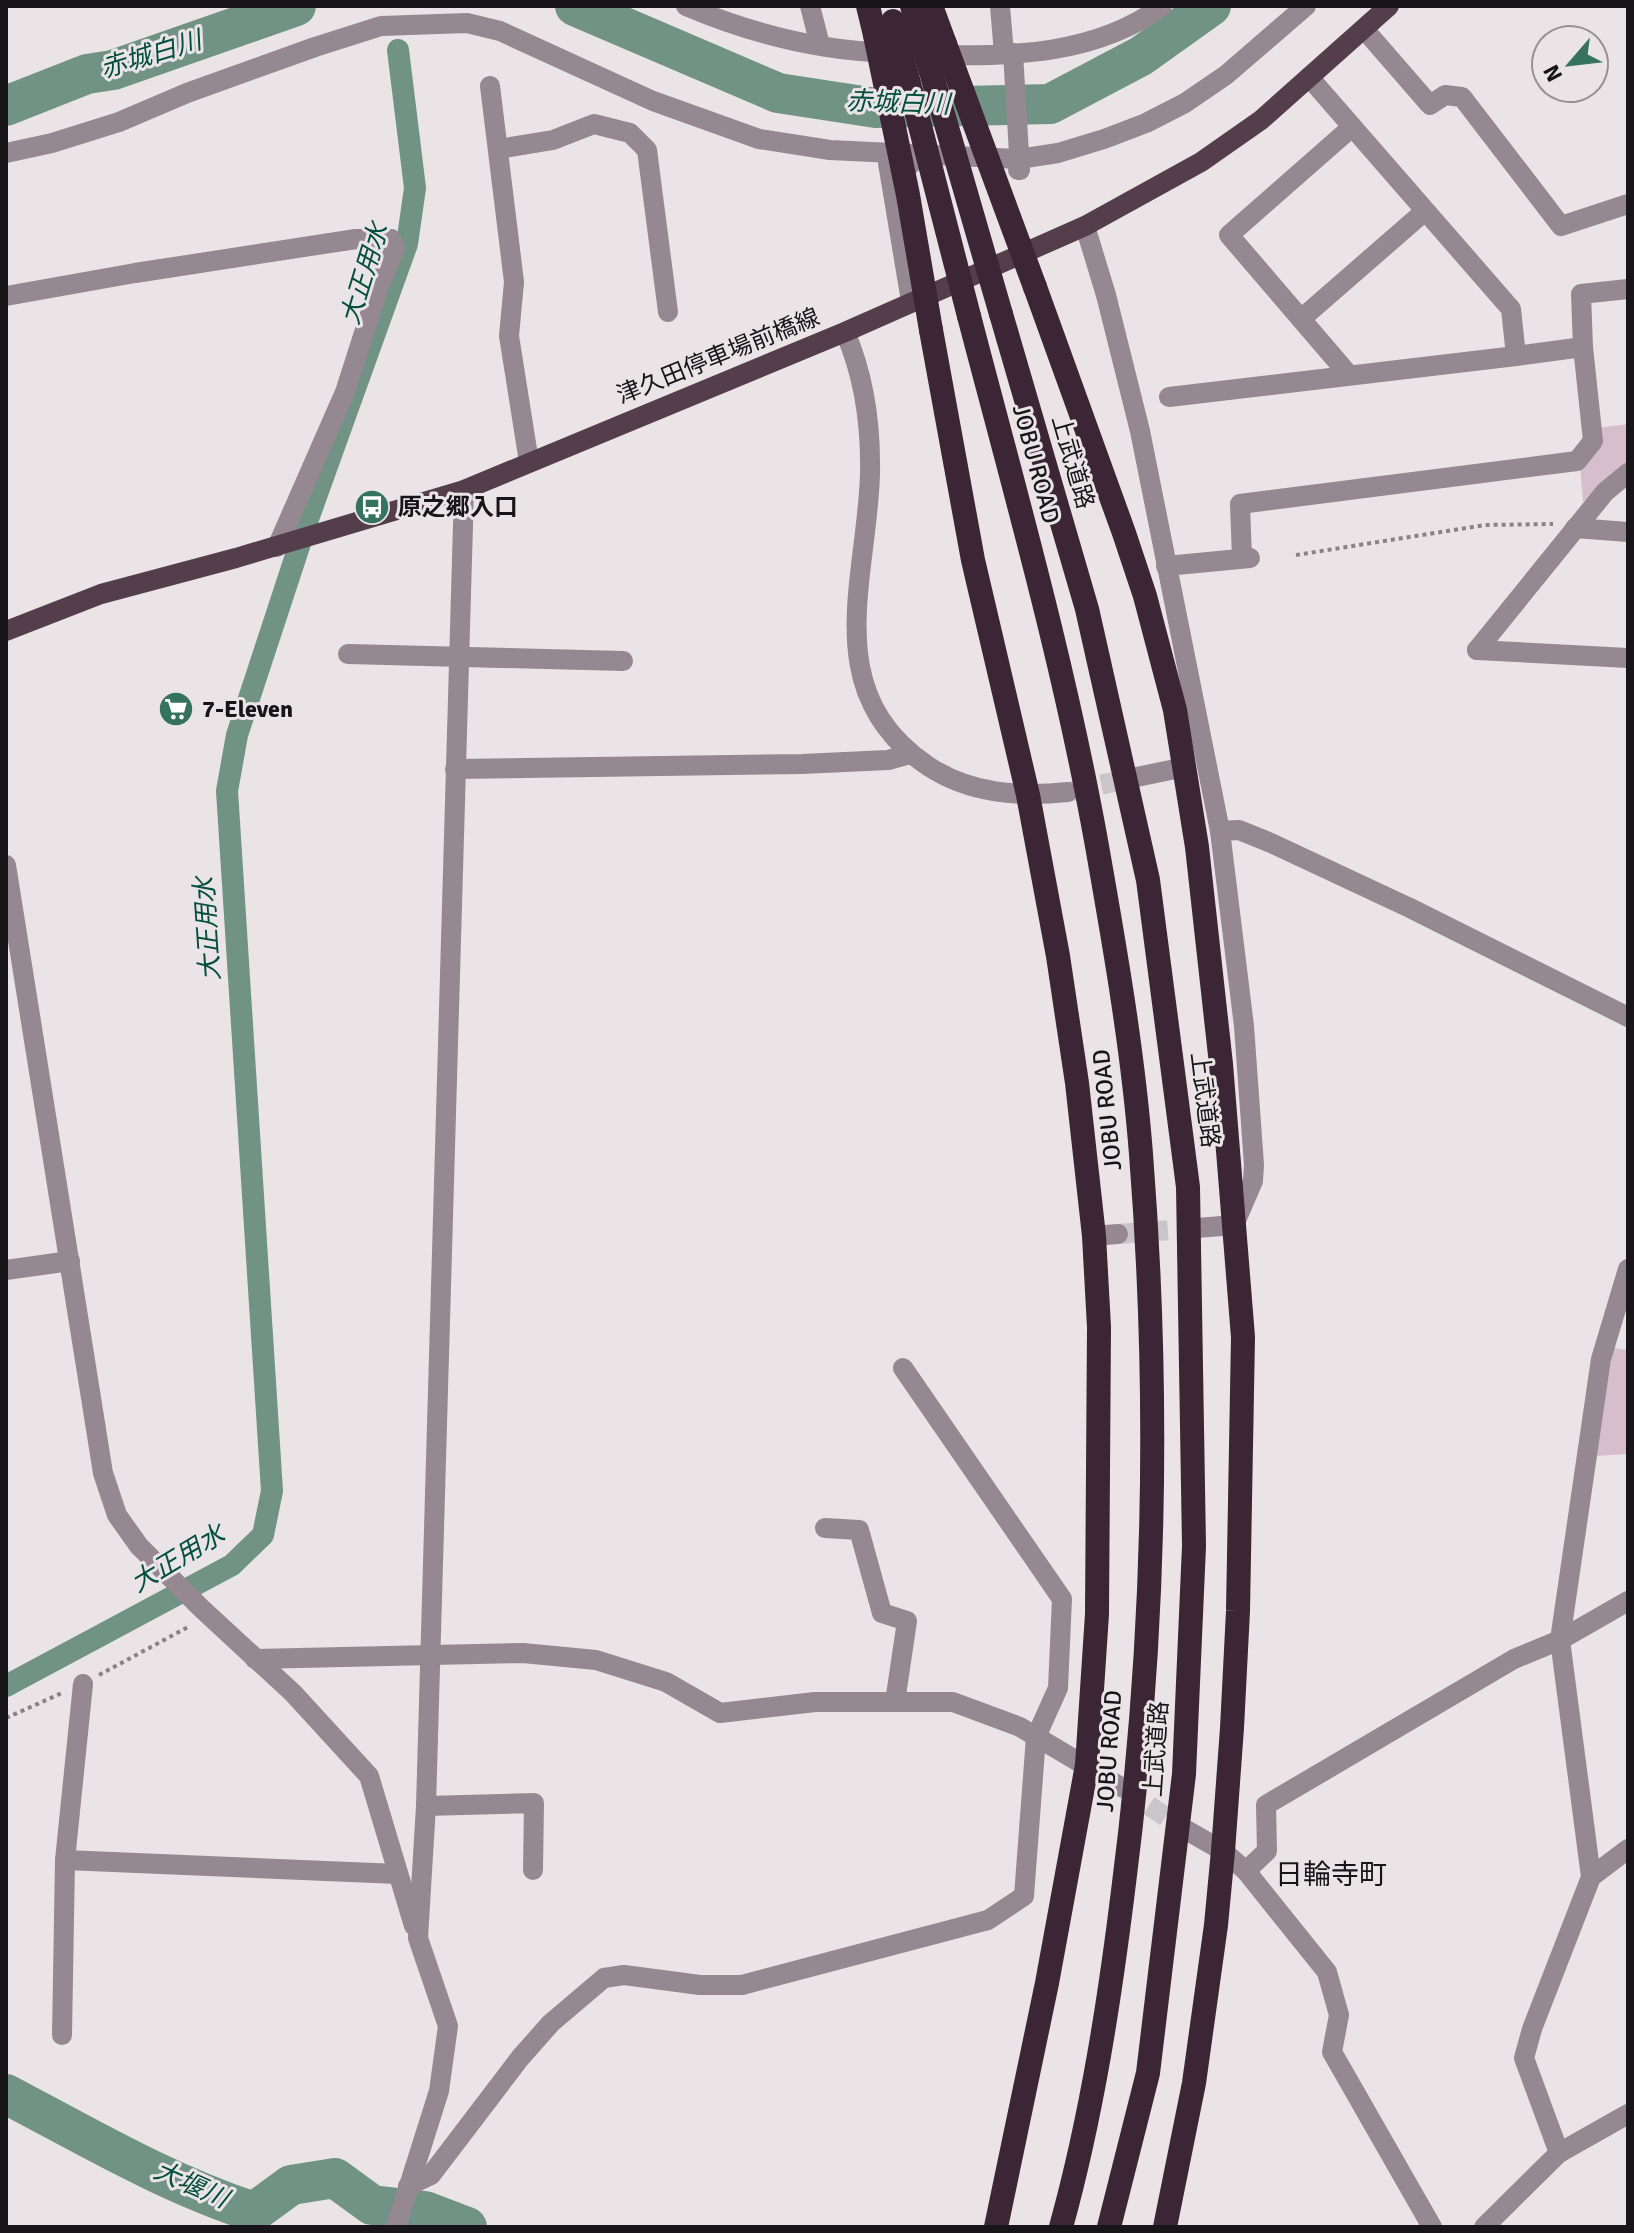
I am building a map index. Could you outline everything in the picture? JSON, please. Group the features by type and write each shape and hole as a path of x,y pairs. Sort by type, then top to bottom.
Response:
{"highway":[{"path":"868,6 892,17 908,195 931,330 973,560 1028,795 1106,1235 1099,1327 1097,1614 1087,1765 1047,1983 996,2227"},
{"path":"931,6 1085,421 1145,596 1175,710 1185,767 1220,1049 1243,1337 1233,1714 1216,1925 1194,2083 1165,2227"},
{"name":"上武道路","path":"892,17 920,34 1087,609 1148,880 1188,1187 1194,1546 1184,1774 1148,2073 1109,2227"},
{"name":"JOBU ROAD","path":"892,17 1050,627 1096,841 1123,1006 1141,1150 1150,1307 1152,1548 1135,1796 1117,1942 1092,2095 1061,2227"}],"main road":[{"name":"津久田停車場前橋線","path":"6,631 101,594 280,546 464,490 845,332 1085,226 1201,162 1261,120 1389,6"}],"street":[{"path":"686,6 770,37 853,52 1010,57 1098,40 1147,18 1162,6"},
{"path":"810,6 820,45"},
{"path":"911,301 888,163 1020,170 1010,57 1000,6"},
{"path":"6,153 52,143 119,122 201,88 381,26 467,23 500,31 657,102 759,139 830,150 1019,156 1058,153 1146,123 1185,103 1226,75 1306,6"},
{"path":"1364,29 1430,105 1445,95 1462,97 1561,226 1628,204"},
{"path":"1309,77 1511,309 1516,356"},
{"path":"490,86 514,282 509,336 529,462"},
{"path":"498,149 553,140 594,124 630,133 647,150 668,312"},
{"path":"1349,375 1229,235 1352,127"},
{"path":"1301,319 1425,211"},
{"path":"1085,226 1127,375 1220,831 1244,1026 1253,1181 1234,1225 1197,1228"},
{"path":"6,296 356,239 391,239 395,248 379,286 345,392 280,546"},
{"path":"1166,566 1246,558 1240,504 1577,461 1593,441 1581,294 1628,289"},
{"path":"845,332 862,376 869,447 868,504 856,599 857,653 862,675 881,719 910,754 959,782 1002,793 1068,792"},
{"path":"1169,397 1583,347"},
{"path":"1628,473 1605,492 1477,650 1628,658"},
{"path":"418,1938 426,1806 464,490"},
{"path":"1577,526 1628,532"},
{"path":"348,654 623,661"},
{"path":"455,769 802,764 888,760 910,754"},
{"path":"1132,778 1185,767"},
{"path":"1220,831 1239,830 1271,843 1628,1017"},
{"path":"6,865 103,1473 117,1515 139,1546 204,1612 293,1693 369,1776 448,2026 439,2091 396,2227"},
{"path":"6,1270 70,1261"},
{"path":"1559,2153 1524,2058 1532,2029 1591,1877 1560,1640 1601,1359 1628,1269"},
{"path":"405,2193 431,2175 520,2058 551,2023 604,1978 624,1975 700,1985 742,1985 988,1920 1024,1896 1036,1737 1058,1688 1062,1599 903,1368"},
{"path":"825,1528 859,1530 882,1613 907,1621 895,1702"},
{"path":"1246,1871 1267,1851 1266,1805 1514,1659 1560,1640 1628,1601"},
{"path":"255,1659 523,1653 596,1660 666,1682 720,1713 815,1702 953,1702 1020,1727 1121,1787"},
{"path":"62,2035 65,1860 83,1684"},
{"path":"426,1806 534,1803 533,1870"},
{"path":"1181,1827 1223,1851 1246,1871 1327,1972 1339,2015 1332,2052 1432,2227"},
{"path":"1591,1877 1628,1849"},
{"path":"65,1860 398,1874"},
{"path":"1484,2227 1559,2153 1628,2114"}],"path":[{"path":"1296,555 1485,525 1577,526"},
{"path":"6,1718 83,1684 204,1612"}],"shaded area":[{"path":"1628,424 1628,464 1583,502 1580,465 1597,428"},
{"path":"1613,1348 1628,1350 1628,1454 1596,1456"}],"waterway":[{"name":"赤城白川","path":"6,106 87,74 113,70 296,6"},
{"name":"赤城白川","path":"575,6 778,93 876,108 1050,104 1141,56 1211,6"},
{"name":"大正用水","path":"6,1686 232,1565 263,1535 272,1491 227,791 237,735 308,519 407,244 415,188 398,50"},
{"name":"大堰川","path":"6,2094 158,2173 254,2212 291,2185 335,2178 372,2205 425,2211 467,2227"}],"tunnel":[{"path":"1072,791 1132,778"},
{"path":"1118,1234 1197,1228"},
{"path":"1124,1789 1181,1827"}],"place":[{"name":"原之郷入口","path":"372,507"},
{"name":"7-Eleven","path":"176,709"}],"district":[{"name":"日輪寺町","path":"1331,1875"}]}
